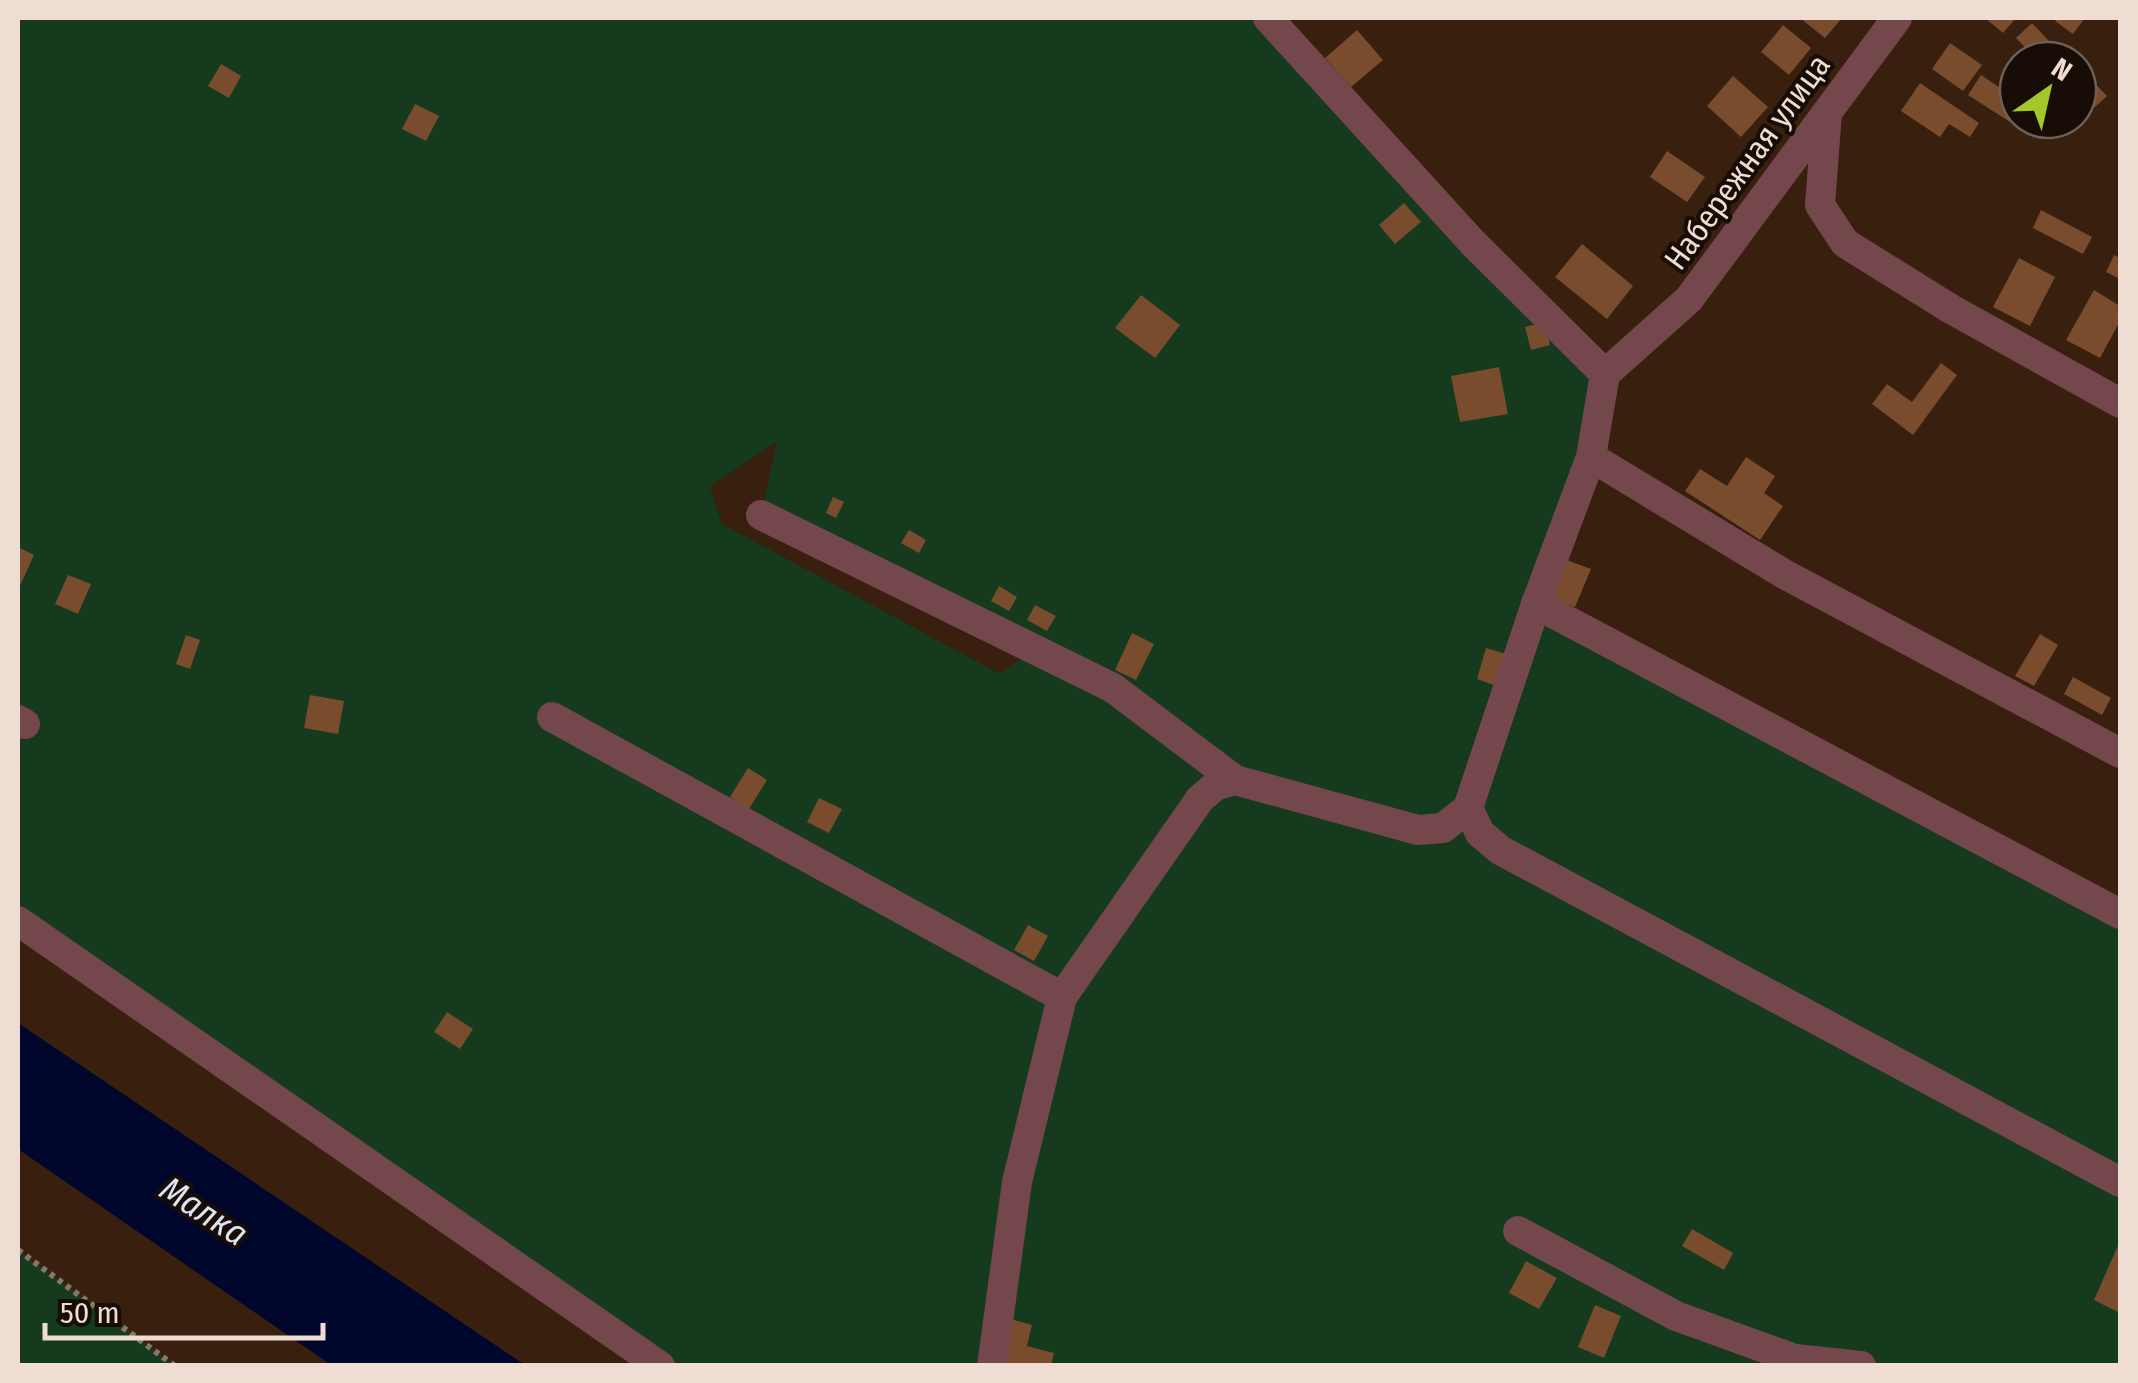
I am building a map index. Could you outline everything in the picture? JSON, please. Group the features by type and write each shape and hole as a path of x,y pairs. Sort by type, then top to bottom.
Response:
{"street":[{"path":"760,515 1113,688 1235,780 1418,830 1443,828 1468,808 1536,604 1591,457 1605,374 1472,243 1268,18"},
{"name":"Набережная улица","path":"1605,374 1689,299 1897,18"},
{"path":"1827,112 1820,205 1845,243 1952,310 2120,403"},
{"path":"1591,457 1784,574 2120,753"},
{"path":"1536,604 2120,914"},
{"path":"552,717 1062,997"},
{"path":"992,1366 1017,1182 1062,997 1200,799 1216,786 1235,780"},
{"path":"1468,808 1480,833 1500,850 2120,1182"},
{"path":"18,921 660,1366"},
{"path":"1518,1232 1676,1316 1796,1358 1861,1366"}],"path":[{"path":"18,1250 176,1366"}],"green space":[{"path":"18,18 1268,18 1605,374 1536,604 2120,914 2120,1365 660,1365 18,921","holes":["777,441 761,515 1033,650 1000,674 722,524 710,487"]},
{"path":"18,1250 175,1365 18,1365"}],"water":[{"name":"Малка","path":"18,1023 525,1365 331,1365 18,1149"}],"building":[{"path":"1800,18 1842,18 1825,38"},
{"path":"1985,18 2016,18 2003,33"},
{"path":"2085,18 2073,34 2055,21"},
{"path":"2032,23 2048,40 2018,40"},
{"path":"1783,25 1811,48 1789,75 1761,52"},
{"path":"1357,30 1383,60 1351,87 1325,58"},
{"path":"1950,43 1982,65 1963,91 1932,69"},
{"path":"221,64 241,76 229,98 208,86"},
{"path":"1981,75 1998,86 1998,114 1968,95"},
{"path":"1733,76 1768,107 1741,137 1707,106"},
{"path":"1920,83 1979,123 1970,137 1949,124 1940,137 1901,111"},
{"path":"2098,87 2107,96 2098,104"},
{"path":"415,104 439,116 426,141 402,129"},
{"path":"1667,151 1705,177 1687,202 1650,177"},
{"path":"1404,203 1421,222 1395,244 1379,225"},
{"path":"2041,210 2092,237 2083,254 2033,228"},
{"path":"1582,244 1633,286 1607,319 1555,277"},
{"path":"2114,255 2120,258 2120,279 2106,272"},
{"path":"2019,258 2055,277 2030,326 1993,307"},
{"path":"2094,290 2120,306 2120,321 2100,358 2066,340"},
{"path":"1141,295 1180,325 1155,358 1115,328"},
{"path":"1545,322 1550,345 1531,350 1525,327"},
{"path":"1941,363 1957,375 1913,435 1872,404 1887,384 1912,402"},
{"path":"1499,367 1508,414 1460,422 1451,376"},
{"path":"1746,457 1775,476 1764,493 1783,506 1760,540 1685,491 1700,469 1727,486"},
{"path":"833,497 844,502 836,518 826,513"},
{"path":"909,530 926,540 919,553 901,543"},
{"path":"18,547 34,555 18,590"},
{"path":"1564,559 1591,569 1575,607 1549,596"},
{"path":"68,575 91,584 78,614 55,604"},
{"path":"999,586 1017,597 1009,611 991,601"},
{"path":"1035,605 1056,616 1047,631 1027,620"},
{"path":"1132,633 1154,644 1136,680 1115,670"},
{"path":"2040,634 2058,645 2034,686 2015,676"},
{"path":"186,635 200,640 190,669 176,664"},
{"path":"1486,648 1509,655 1499,687 1477,679"},
{"path":"2073,677 2111,698 2102,715 2064,694"},
{"path":"310,695 344,701 338,734 304,728"},
{"path":"748,768 767,780 749,809 730,797"},
{"path":"819,798 842,809 829,833 807,822"},
{"path":"1028,925 1048,936 1034,961 1014,950"},
{"path":"447,1012 473,1029 460,1049 434,1032"},
{"path":"1692,1229 1733,1253 1724,1270 1682,1246"},
{"path":"2120,1241 2120,1313 2094,1300"},
{"path":"1526,1261 1557,1278 1539,1309 1509,1293"},
{"path":"1595,1305 1621,1316 1604,1358 1578,1347"},
{"path":"1011,1319 1032,1325 1027,1346 1054,1353 1051,1366 999,1366"}]}
